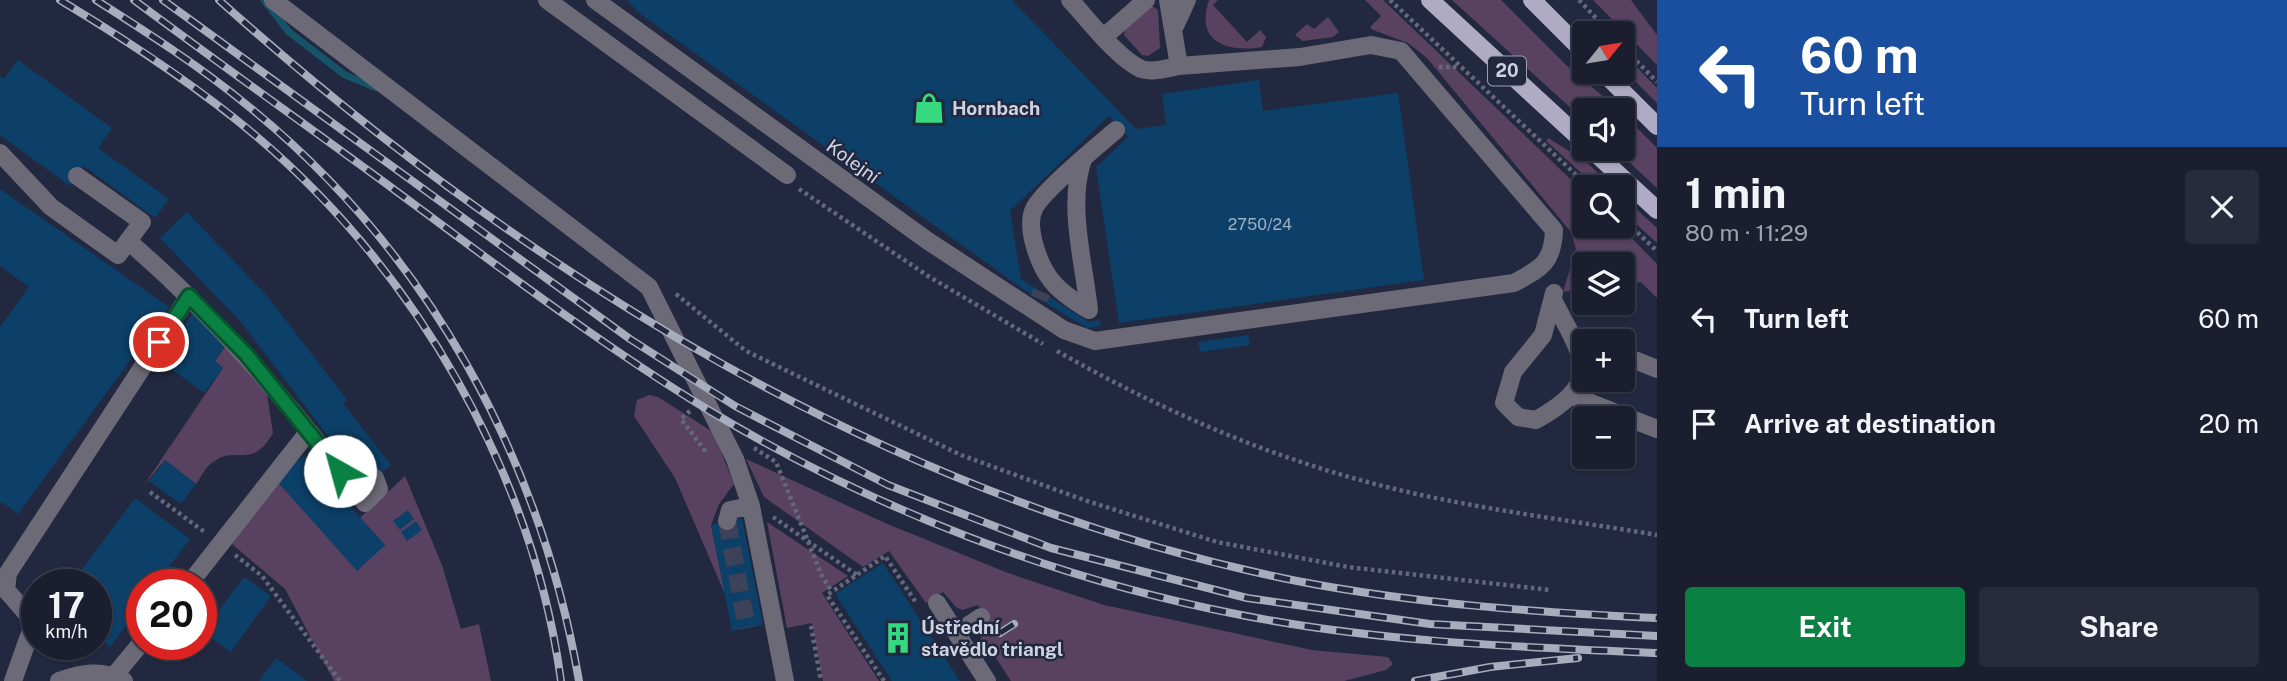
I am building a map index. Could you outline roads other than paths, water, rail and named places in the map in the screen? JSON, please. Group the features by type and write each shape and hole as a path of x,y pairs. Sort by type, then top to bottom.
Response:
{"main road":[{"name":"20","path":"1430,0 1572,131"},
{"path":"1532,0 1572,40"},
{"path":"1615,84 1657,126"},
{"path":"1604,161 1657,210"}],"lane":[{"path":"273,0 649,287 735,459 751,506 785,681"},
{"path":"547,0 787,175"},
{"name":"Kolejní","path":"595,0 851,186 1041,295 1064,330 1095,341 1514,283 1540,269 1554,251 1554,230 1401,51 1371,45 1300,57 1179,66"},
{"path":"1070,0 1126,59 1143,70 1179,66 1175,26 1168,0"},
{"path":"1105,36 1146,0"},
{"path":"1175,26 1187,0"},
{"path":"1083,159 1078,175 1077,208 1089,310 1041,295 1031,231 1034,208 1083,159 1116,130"},
{"path":"0,153 51,207 118,255 142,222 77,176"},
{"path":"128,241 189,296 246,354 365,503 379,489 375,478"},
{"path":"21,607 6,590 8,573 189,296"},
{"path":"1573,329 1554,297 1543,335 1513,372 1504,403 1518,417 1536,421 1573,396 1575,392"},
{"path":"1635,360 1657,369"},
{"path":"1573,396 1657,429"},
{"path":"201,569 309,431"},
{"path":"727,521 730,510 751,506"},
{"path":"0,597 21,612"},
{"path":"937,603 987,681"},
{"path":"957,633 981,617"},
{"path":"13,681 21,659"},
{"path":"59,681 85,671 119,678 130,660"}],"waterway":[{"path":"264,0 289,32 345,75 377,88"}],"tunnel":[{"path":"1039,299 1042,292"},
{"path":"727,521 747,628"}],"railway":[{"path":"60,0 161,64 256,136 314,189 367,249 415,313 458,381 494,453 524,527 546,604 561,681"},
{"path":"96,0 212,78 312,163 370,225 421,292 466,363 504,438 536,517 561,598 579,681"},
{"path":"134,0 512,277 669,386 772,446 901,509 967,536 1102,582 1241,615 1396,637 1657,653"},
{"path":"163,0 630,339 735,406 888,485 1051,548 1247,598 1430,624 1657,636"},
{"path":"219,0 337,100 459,195 588,283 720,363 858,434 1000,495 1147,544 1297,581 1386,596 1476,606 1657,618"},
{"path":"1000,633 1014,624"},
{"path":"1415,681 1490,667 1578,658"}],"place":[{"name":"Hornbach","path":"929,108"},
{"name":"Ústřední stavědlo triangl","path":"898,638"}]}
